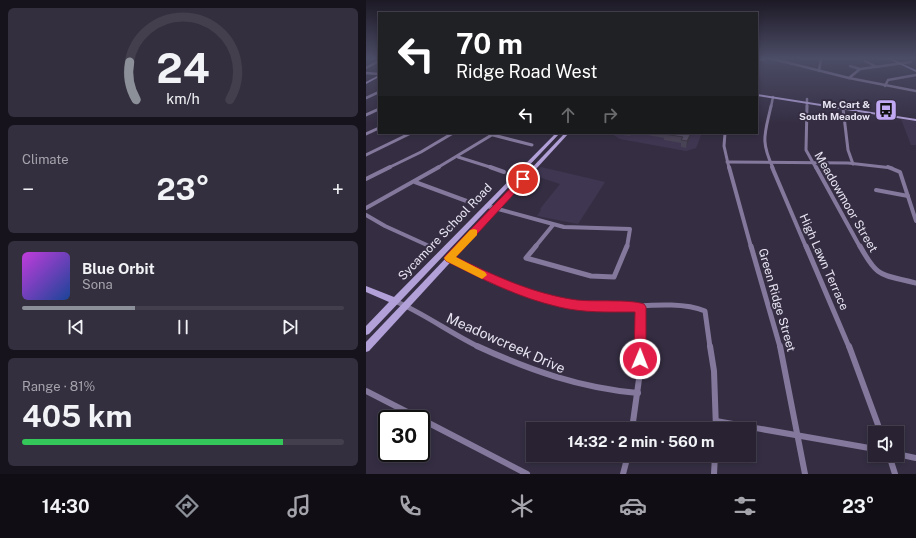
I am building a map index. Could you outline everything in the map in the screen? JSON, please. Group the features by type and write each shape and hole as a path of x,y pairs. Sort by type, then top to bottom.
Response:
{"main road":[{"path":"758,91 843,108 916,120"},
{"path":"758,95 916,116"},
{"name":"Sycamore School Road","path":"366,331 557,134"},
{"name":"Sycamore School Road","path":"366,348 566,134"},
{"path":"536,155 544,157"},
{"path":"366,289 395,301"}],"street":[{"path":"859,80 916,91"},
{"path":"885,86 888,80"},
{"path":"366,98 378,92"},
{"name":"High Lawn Terrace","path":"773,97 764,143 770,163 845,336 878,426"},
{"name":"Meadowmoor Street","path":"807,101 805,144 812,163 871,266 880,274 916,283"},
{"path":"843,108 848,150 854,164"},
{"path":"366,115 378,109"},
{"path":"366,134 378,128"},
{"path":"366,155 409,134"},
{"path":"366,179 421,152 451,134"},
{"path":"366,208 415,182 494,134 532,145"},
{"name":"Green Ridge Street","path":"725,134 724,146 727,162 784,361 805,474"},
{"path":"458,157 504,172"},
{"path":"727,162 880,165 898,170 916,221"},
{"path":"415,182 472,204"},
{"path":"876,190 908,196"},
{"path":"487,206 553,225 583,228 630,229 628,244 614,276 591,276 526,258 553,225"},
{"path":"366,216 428,246"},
{"path":"449,258 501,284 559,302 590,306 691,306 701,309 705,311 710,339 714,371 716,421 868,449"},
{"name":"Meadowcreek Drive","path":"395,301 424,315 450,332 525,367 566,382 611,392 638,393"},
{"path":"633,422 638,393 641,347 640,307"},
{"path":"366,391 403,410"},
{"path":"430,424 527,474"},
{"path":"904,455 916,458"},
{"path":"623,474 626,462"},
{"path":"714,474 715,462"},
{"path":"891,462 895,474"}],"shaded area":[{"path":"901,119 916,121 916,145 911,145"},
{"path":"612,134 702,134 696,148 686,151 620,139"},
{"path":"541,167 605,182 578,224 537,216 541,210 540,209 560,184 533,175"}],"building":[{"path":"664,134 690,134 687,141 681,140 683,137"}],"slow traffic":[{"path":"474,232 449,258 482,275"}],"place":[{"name":"Mc Cart & South Meadow","path":"886,110"}],"route":[{"path":"523,179 449,258 501,284 559,302 620,308 640,307 640,359"}]}
